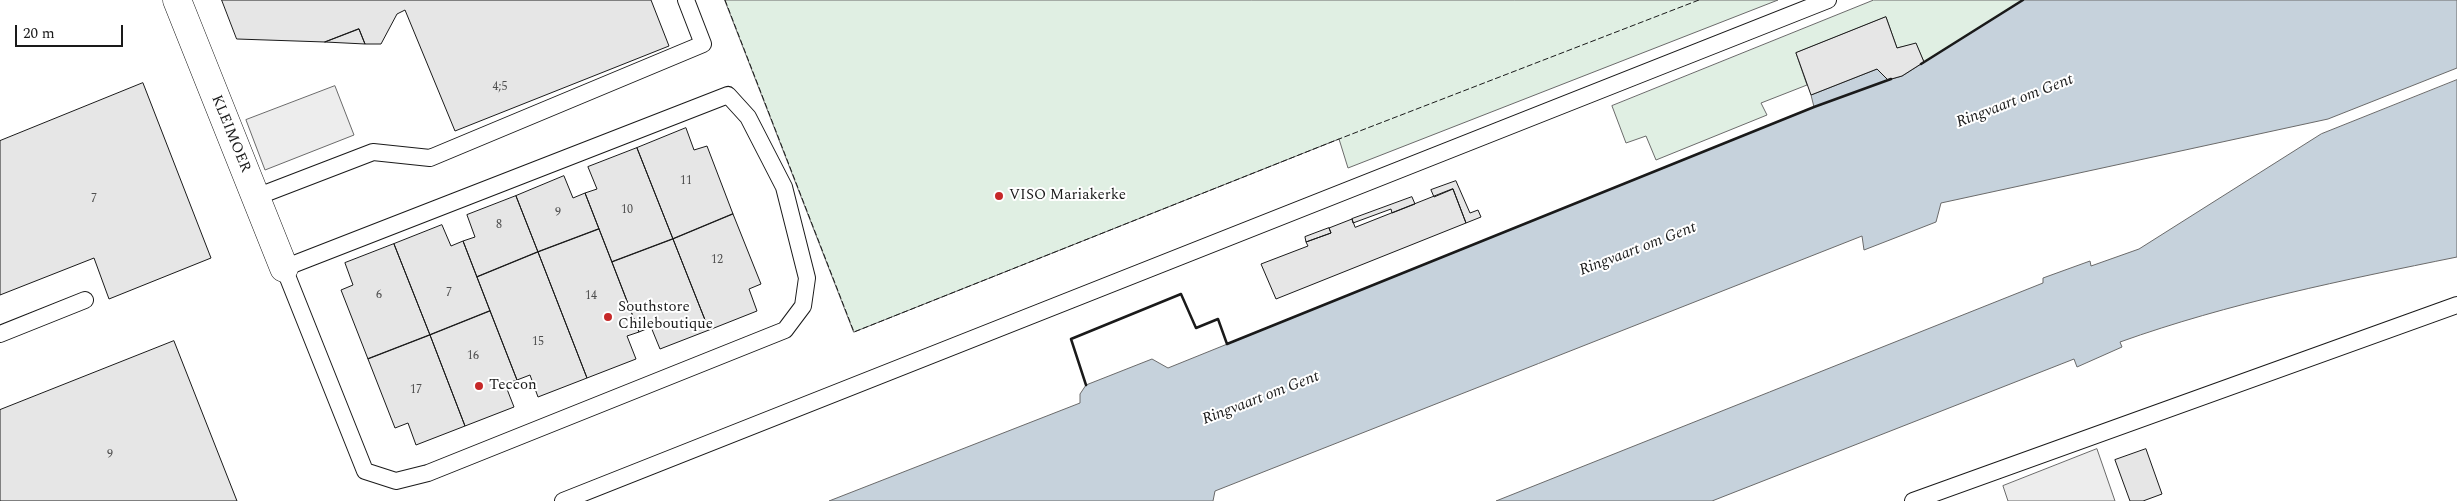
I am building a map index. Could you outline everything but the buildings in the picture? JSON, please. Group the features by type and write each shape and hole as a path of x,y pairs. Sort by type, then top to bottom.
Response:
{"street":[{"name":"KLEIMOER","path":"176,0 284,268"}],"lane":[{"path":"256,198 373,152 430,158 703,44 686,0"},
{"path":"563,501 1828,0"},
{"path":"728,95 748,117 784,187 807,278 803,306 785,330 428,474 396,481 365,471 284,268 728,95"},
{"path":"0,334 85,300"},
{"path":"1913,501 2457,305"}],"green space":[{"name":"VISO Mariakerke","path":"725,0 1778,0 1348,168 1339,139 854,332"},
{"path":"1874,0 2023,0 1924,62 1916,44 1897,48 1886,17 1796,53 1807,85 1761,103 1767,115 1656,160 1646,136 1626,143 1612,106"}],"shaded area":[{"path":"335,86 354,135 265,170 246,120"},
{"path":"2097,449 2115,501 2008,501 2003,486"}],"water":[{"name":"Ringvaart om Gent","path":"2023,0 2457,0 2457,68 2328,119 1941,203 1936,222 1864,250 1862,236 1215,491 1213,501 829,501 1080,403 1080,394 1086,385 1152,359 1168,368 1814,107 1811,95 1877,69 1888,80 1902,76"},
{"path":"2457,80 2457,257 2372,274 2245,304 2161,328 2120,342 2122,347 2077,367 2074,359 1712,501 1496,501 2043,283 2043,278 2090,261 2091,266 2139,249 2321,134"}],"fence":[{"path":"725,0 854,332 1339,139 1699,0"}],"wall":[{"path":"1921,64 2023,0"},
{"path":"1086,385 1071,339 1181,294 1196,328 1218,319 1227,344 1814,107 1891,79"}],"place":[{"name":"VISO Mariakerke","path":"999,196"},
{"name":"Southstore Chileboutique","path":"608,317"},
{"name":"Teccon","path":"479,386"}]}
